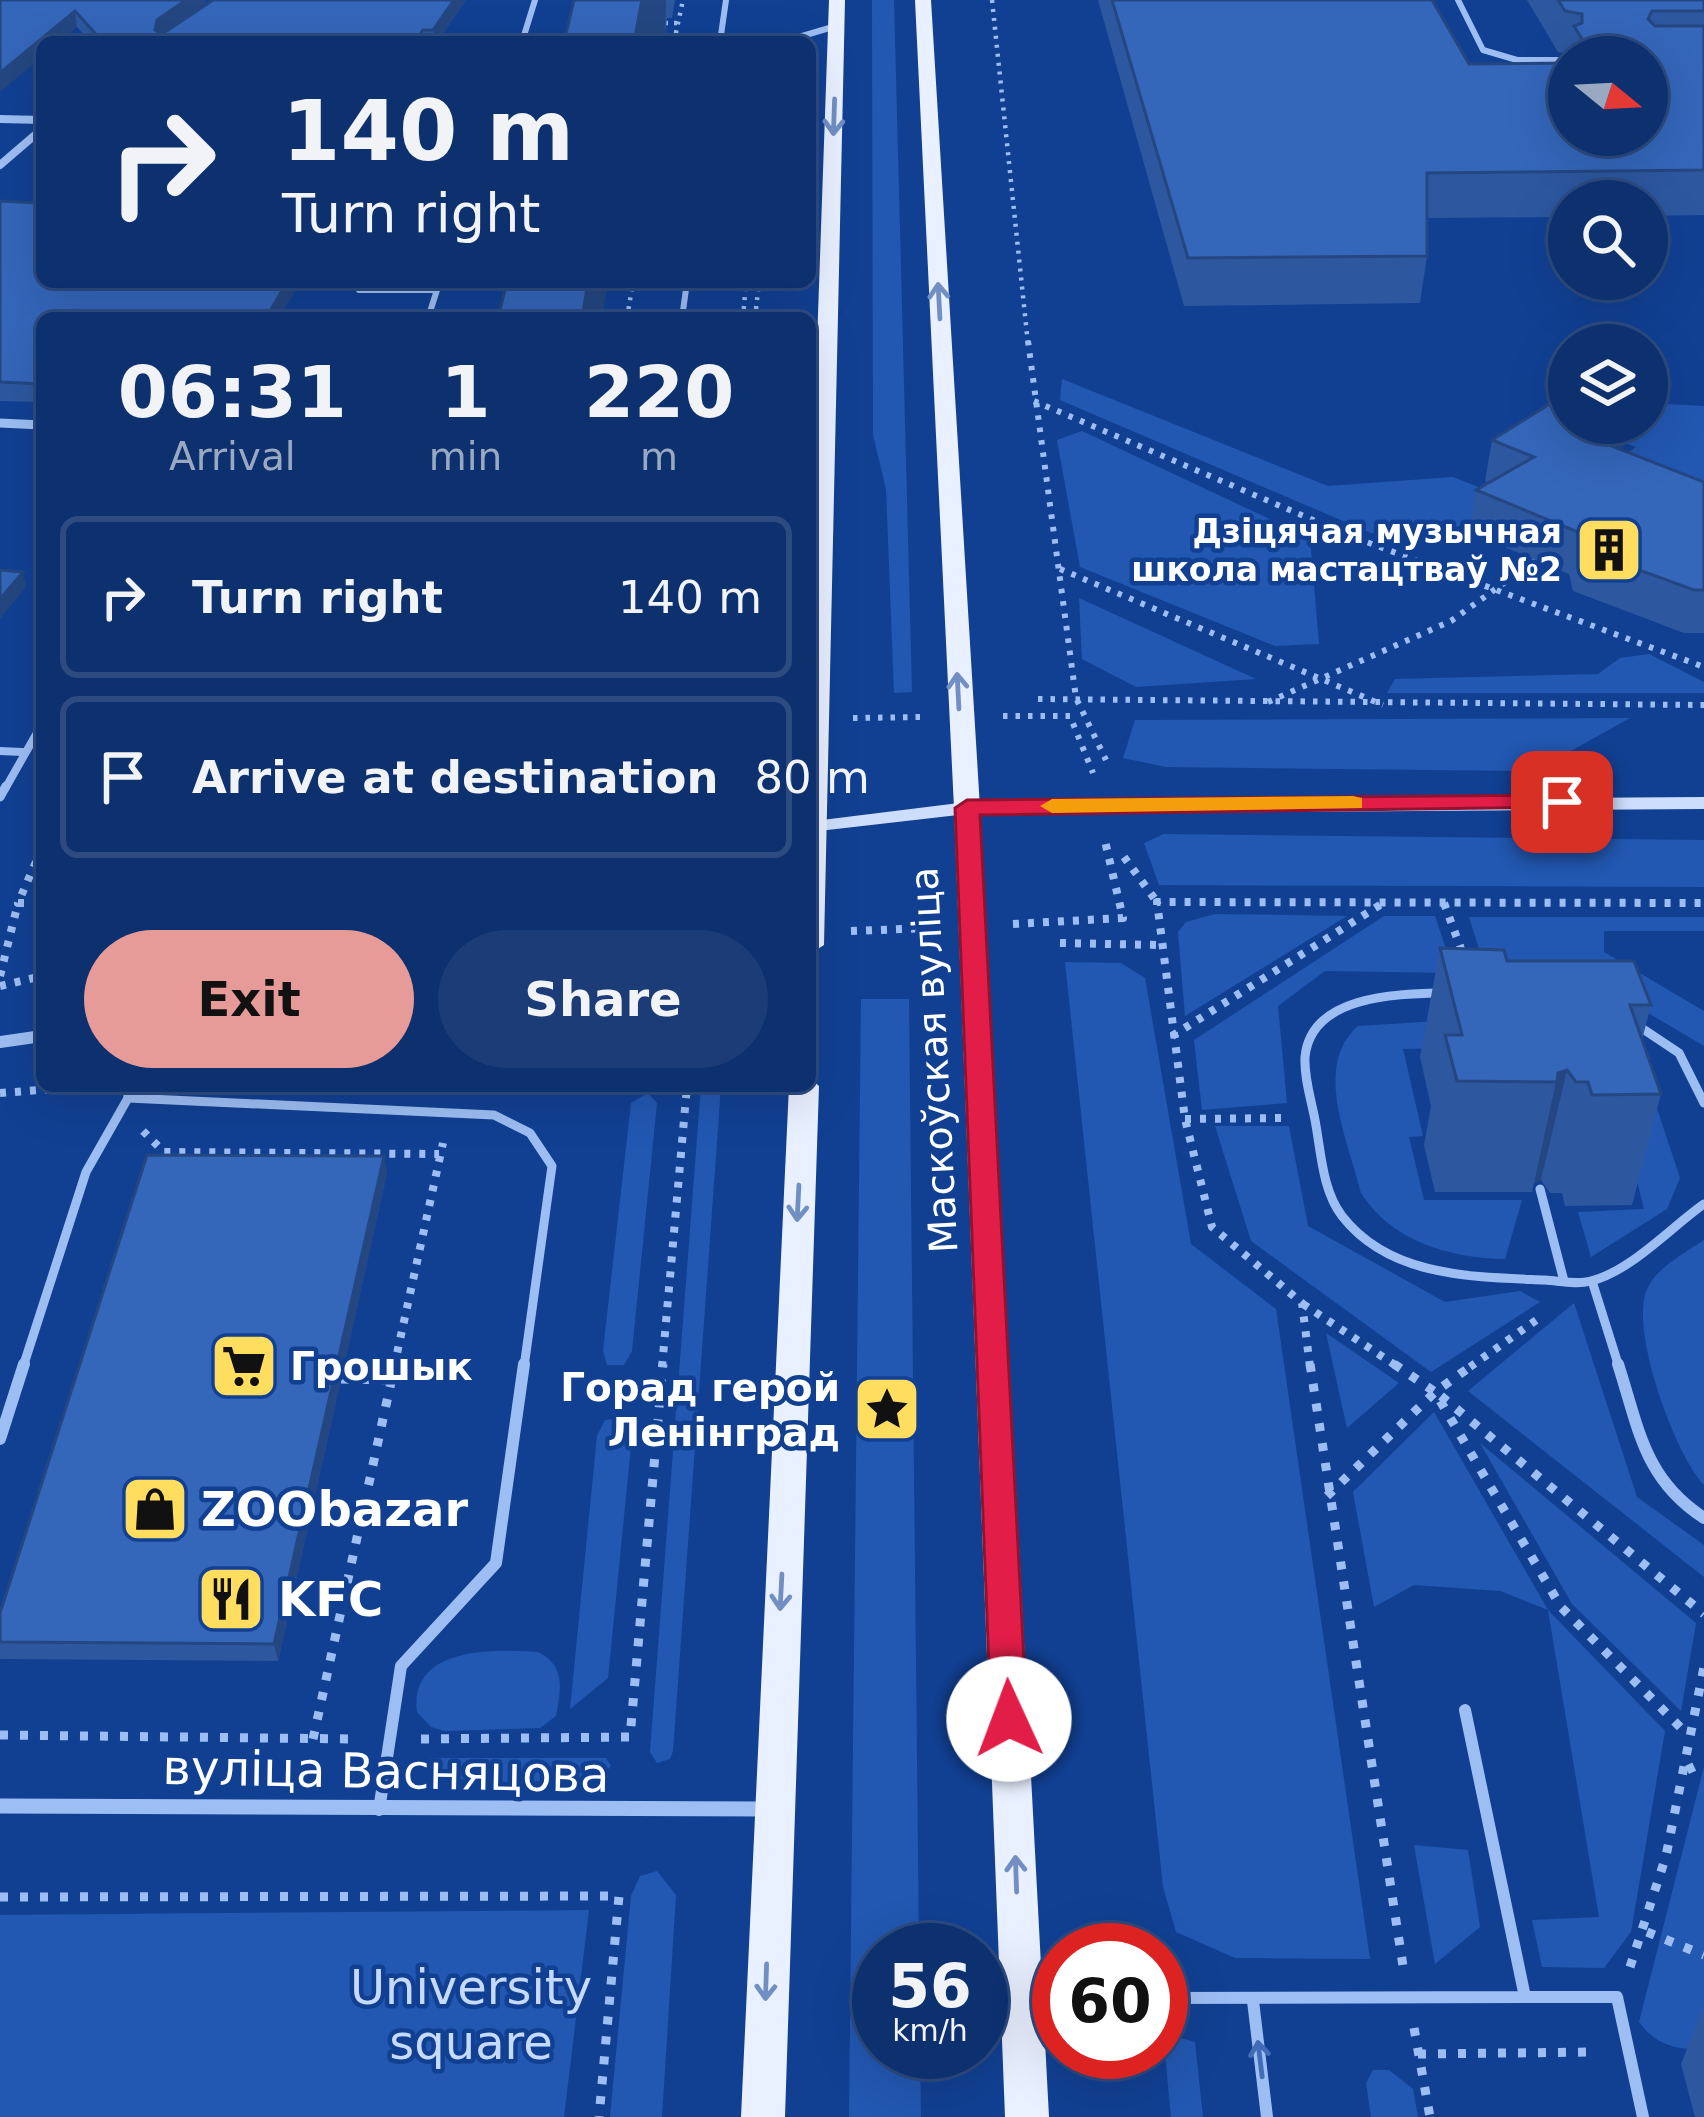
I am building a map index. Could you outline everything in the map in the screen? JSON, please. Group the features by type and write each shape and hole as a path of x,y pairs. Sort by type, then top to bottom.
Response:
{"main road":[{"path":"816,568 819,374 837,0"},
{"name":"Маскоўская вуліца","path":"923,0 1036,1923"},
{"path":"816,827 967,808 1704,803"},
{"path":"763,2117 771,1809 804,1092"},
{"name":"Маскоўская вуліца","path":"1027,2117 1032,2070"}],"street":[{"path":"0,119 36,124"},
{"path":"0,165 36,131"},
{"path":"0,423 36,425"},
{"path":"0,1042 36,1037"},
{"name":"вуліца Васняцова","path":"0,1806 771,1809"}],"lane":[{"path":"524,36 536,0"},
{"path":"721,36 726,0"},
{"path":"1458,0 1483,50 1517,60 1548,60"},
{"path":"802,36 836,26"},
{"path":"359,290 437,290 430,312"},
{"path":"0,797 36,732"},
{"path":"0,752 22,752"},
{"path":"1453,993 1375,998 1344,1007 1320,1024 1307,1048 1306,1075 1329,1190 1342,1216 1408,1262 1457,1275 1592,1281 1704,1204"},
{"path":"1613,1012 1678,1053 1704,1103"},
{"path":"0,1439 86,1172 126,1097 494,1115 524,1125 542,1144 552,1166 496,1563 401,1666 379,1810"},
{"path":"1540,1189 1564,1281"},
{"path":"1592,1281 1652,1470 1678,1501 1704,1519"},
{"path":"1465,1710 1525,1997"},
{"path":"1188,1999 1617,1997 1643,2117"},
{"path":"1253,2001 1267,2117"}],"path":[{"path":"676,36 683,0"},
{"path":"992,0 1034,401 1076,698 1106,760"},
{"path":"639,22 680,22"},
{"path":"1034,401 1494,591 1704,667"},
{"path":"1261,705 1450,621 1536,560"},
{"path":"1058,568 1327,677 1386,706"},
{"path":"1038,699 1261,705 1704,705"},
{"path":"1046,716 1070,716 1088,750"},
{"path":"1124,856 1156,902 1185,1119 1212,1227 1302,1303 1435,1392 1704,1614"},
{"path":"1060,922 1123,918 1108,860"},
{"path":"0,976 18,903 36,862"},
{"path":"1156,902 1704,903"},
{"path":"1172,1036 1384,902"},
{"path":"1444,902 1461,950"},
{"path":"18,903 36,903"},
{"path":"1060,943 1159,945"},
{"path":"0,986 36,977"},
{"path":"0,1093 36,1090"},
{"path":"0,1735 630,1737 686,1092"},
{"path":"126,1097 164,1152 439,1154"},
{"path":"313,1739 439,1154 454,1113"},
{"path":"1185,1119 1270,1118"},
{"path":"1327,1496 1435,1392 1592,1281"},
{"path":"1302,1303 1327,1496 1430,2117"},
{"path":"341,1379 391,1380"},
{"path":"1435,1392 1561,1607 1687,1734"},
{"path":"1617,1997 1647,1932 1688,1770 1687,1734 1704,1667"},
{"path":"1688,1770 1704,1762"},
{"path":"0,1897 619,1895 599,2117"},
{"path":"1647,1932 1704,1955"},
{"path":"1418,2054 1628,2051"}],"green space":[{"path":"872,0 894,0 912,692 894,693 886,489 873,435"},
{"path":"1062,379 1328,486 1453,477 1509,499 1455,528 1371,533 1060,400"},
{"path":"1668,404 1704,406 1704,502 1610,466 1636,447 1627,444 1668,444"},
{"path":"1082,431 1310,538 1319,644 1275,646 1080,567 1057,440"},
{"path":"1079,598 1256,679 1136,687 1082,659"},
{"path":"1649,654 1704,682 1704,693 1387,693 1395,679 1598,674 1620,658"},
{"path":"1630,718 1535,771 1166,767 1123,758 1135,720"},
{"path":"1164,834 1704,840 1704,887 1159,885 1144,843"},
{"path":"1215,914 1347,916 1185,1016 1178,932 1186,922"},
{"path":"1384,916 1435,916 1454,973 1325,971 1278,1006 1287,1103 1202,1110 1194,1040"},
{"path":"1469,917 1704,917 1704,931 1604,931 1604,952 1704,1011 1704,1046 1582,974 1486,971"},
{"path":"1065,962 1121,963 1145,978 1191,1244 1276,1309 1370,1959 1235,1958 1188,1937 1188,1923 1173,1923 1163,1887"},
{"path":"861,999 909,999 919,1923 852,1923 852,2079 920,2079 921,2117 849,2117"},
{"path":"1470,1019 1476,1047 1403,1049 1423,1136 1409,1137 1424,1200 1522,1200 1505,1259 1443,1251 1389,1224 1361,1193 1338,1105 1337,1062 1358,1026"},
{"path":"1640,1057 1680,1178 1667,1209 1591,1257 1578,1212 1644,1209 1623,1126"},
{"path":"701,1092 721,1092 673,1751 670,1759 657,1763 650,1752"},
{"path":"648,1093 657,1103 632,1351 624,1365 607,1365 603,1351 631,1103"},
{"path":"1215,1126 1289,1126 1308,1226 1445,1302 1520,1291 1540,1302 1431,1372 1251,1241"},
{"path":"1704,1240 1704,1485 1680,1447 1658,1391 1643,1308 1657,1274"},
{"path":"1574,1303 1637,1497 1704,1545 1704,1577 1468,1391"},
{"path":"1326,1333 1399,1383 1347,1428"},
{"path":"1434,1412 1548,1610 1500,1591 1414,1585 1374,1607 1353,1492"},
{"path":"621,1418 632,1436 608,1678 570,1709 597,1436 605,1420"},
{"path":"1480,1443 1696,1623 1681,1711 1572,1604"},
{"path":"1548,1610 1665,1731 1631,1932 1604,1968 1542,1967 1532,1920 1599,1917"},
{"path":"479,1652 538,1652 553,1664 560,1688 556,1716 540,1728 444,1731 431,1727 417,1712 418,1690 426,1674 440,1663"},
{"path":"432,1758 606,1758 611,1766 599,1778 479,1781 436,1773 424,1765"},
{"path":"1704,1767 1704,2049 1694,2049 1660,2041 1639,2022"},
{"path":"1414,1845 1468,1850 1480,1927 1435,1964"},
{"path":"657,1871 676,1895 662,2117 610,2117 631,1896 640,1876"},
{"name":"University square","path":"589,1910 564,2117 0,2117 0,1915"},
{"path":"1188,2040 1195,2042 1203,2117 1171,2117 1167,2079 1188,2079"},
{"path":"1373,2070 1389,2070 1413,2089 1418,2117 1371,2117 1366,2083"}],"building":[{"path":"0,0 186,0 157,20 155,30 162,34 213,0 454,0 433,30 423,30 419,36 98,36 75,11 45,36 36,36 36,43 0,73"},
{"path":"574,0 642,0 635,36 565,36"},
{"path":"1112,0 1432,0 1469,64 1548,63 1548,156 1668,156 1668,36 1580,36 1574,26 1582,23 1582,14 1565,11 1558,0 1704,0 1704,11 1652,11 1648,19 1655,26 1704,26 1704,170 1427,173 1427,256 1188,258"},
{"path":"0,201 36,203 36,288 284,288 270,312 36,312 36,384 0,382"},
{"path":"506,288 587,288 583,312 500,312"},
{"path":"1548,405 1548,444 1607,444 1704,482 1704,590 1581,549 1578,532 1476,490 1534,457 1492,440"},
{"path":"0,570 23,572 0,599"},
{"path":"1440,948 1504,950 1507,961 1634,961 1651,1005 1630,1005 1661,1094 1592,1095 1588,1082 1576,1082 1567,1070 1558,1073 1557,1082 1457,1081 1445,1035 1462,1035"},
{"path":"147,1155 384,1156 274,1644 0,1642 0,1613"}],"slow traffic":[{"path":"1052,806 1353,803"}],"place":[{"name":"Дзіцячая музычная школа мастацтваў №2","path":"1609,550"},
{"name":"Грошык","path":"244,1366"},
{"name":"Горад герой Ленінград","path":"887,1409"},
{"name":"ZOObazar","path":"155,1509"},
{"name":"KFC","path":"231,1599"}],"route":[{"path":"1009,1719 967,808 1562,802"}]}
